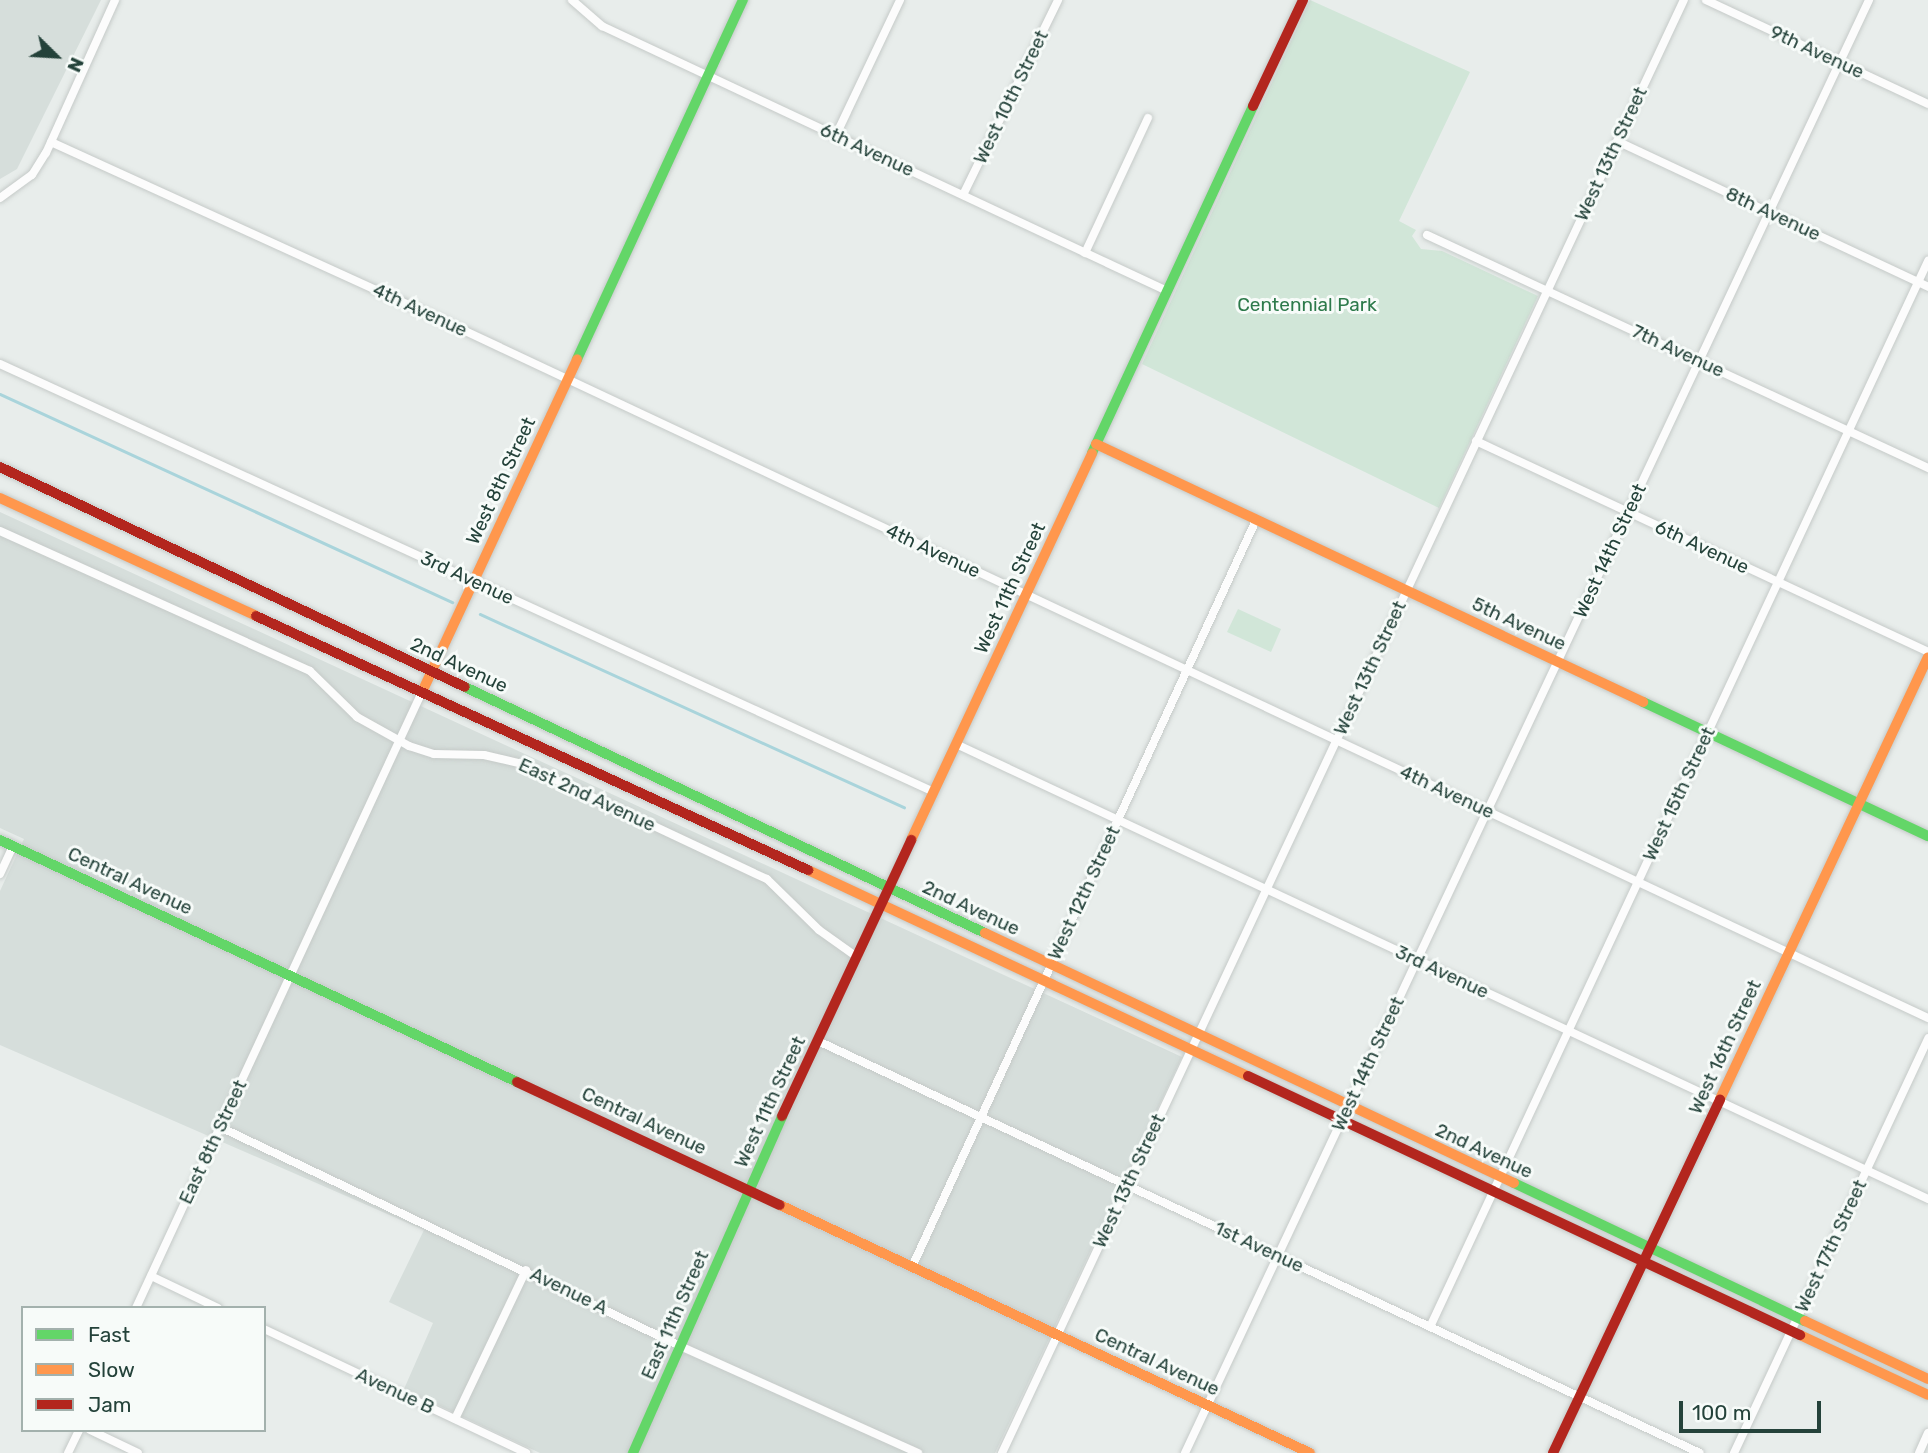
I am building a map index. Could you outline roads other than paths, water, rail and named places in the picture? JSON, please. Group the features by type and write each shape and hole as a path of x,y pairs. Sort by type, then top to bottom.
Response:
{"main road":[{"name":"West 8th Street","path":"422,692 743,0"},
{"name":"West 11th Street","path":"748,1190 1303,0"},
{"name":"5th Avenue","path":"1096,444 1928,836"},
{"name":"2nd Avenue","path":"0,467 1051,965 1197,1037 1928,1379"},
{"name":"2nd Avenue","path":"0,498 882,904 1928,1395"},
{"name":"West 16th Street","path":"1553,1453 1928,654"},
{"name":"Central Avenue","path":"0,840 1310,1453"},
{"name":"East 11th Street","path":"633,1453 748,1190"}],"street":[{"path":"0,198 32,175 51,142 115,0"},
{"name":"6th Avenue","path":"572,0 602,26 1167,292"},
{"path":"836,135 900,0"},
{"name":"West 10th Street","path":"963,195 1058,0"},
{"name":"West 13th Street","path":"1002,1453 1684,0"},
{"name":"9th Avenue","path":"1706,0 1928,104"},
{"name":"West 14th Street","path":"1185,1453 1868,0"},
{"path":"1085,253 1148,118"},
{"name":"8th Avenue","path":"1617,141 1928,287"},
{"name":"4th Avenue","path":"51,142 567,380 1928,1018"},
{"name":"7th Avenue","path":"1427,235 1928,468"},
{"name":"West 15th Street","path":"1430,1327 1928,261"},
{"name":"3rd Avenue","path":"0,364 934,792"},
{"name":"6th Avenue","path":"1476,441 1928,654"},
{"name":"West 12th Street","path":"912,1267 1256,520"},
{"name":"East 2nd Avenue","path":"0,531 310,671 357,717 399,741 434,754 484,755 520,763 743,867 772,882 820,930 857,957"},
{"name":"West 8th Street","path":"290,976 422,692"},
{"name":"3rd Avenue","path":"956,744 1928,1199"},
{"path":"0,874 13,846"},
{"name":"East 8th Street","path":"137,1306 290,976"},
{"name":"West 17th Street","path":"1734,1453 1928,1038"},
{"name":"1st Avenue","path":"818,1041 1700,1453"},
{"name":"Avenue A","path":"220,1127 526,1270 680,1346 918,1453"},
{"path":"455,1419 526,1270"},
{"path":"151,1276 214,1306"},
{"name":"Avenue B","path":"266,1330 526,1453"},
{"path":"68,1453 78,1432"},
{"path":"94,1432 138,1453"},
{"path":"1919,1453 1928,1433"}],"waterway":[{"path":"0,394 453,602"},
{"path":"480,614 904,807"}],"park label":[{"name":"Centennial Park","path":"1307,305"}]}
